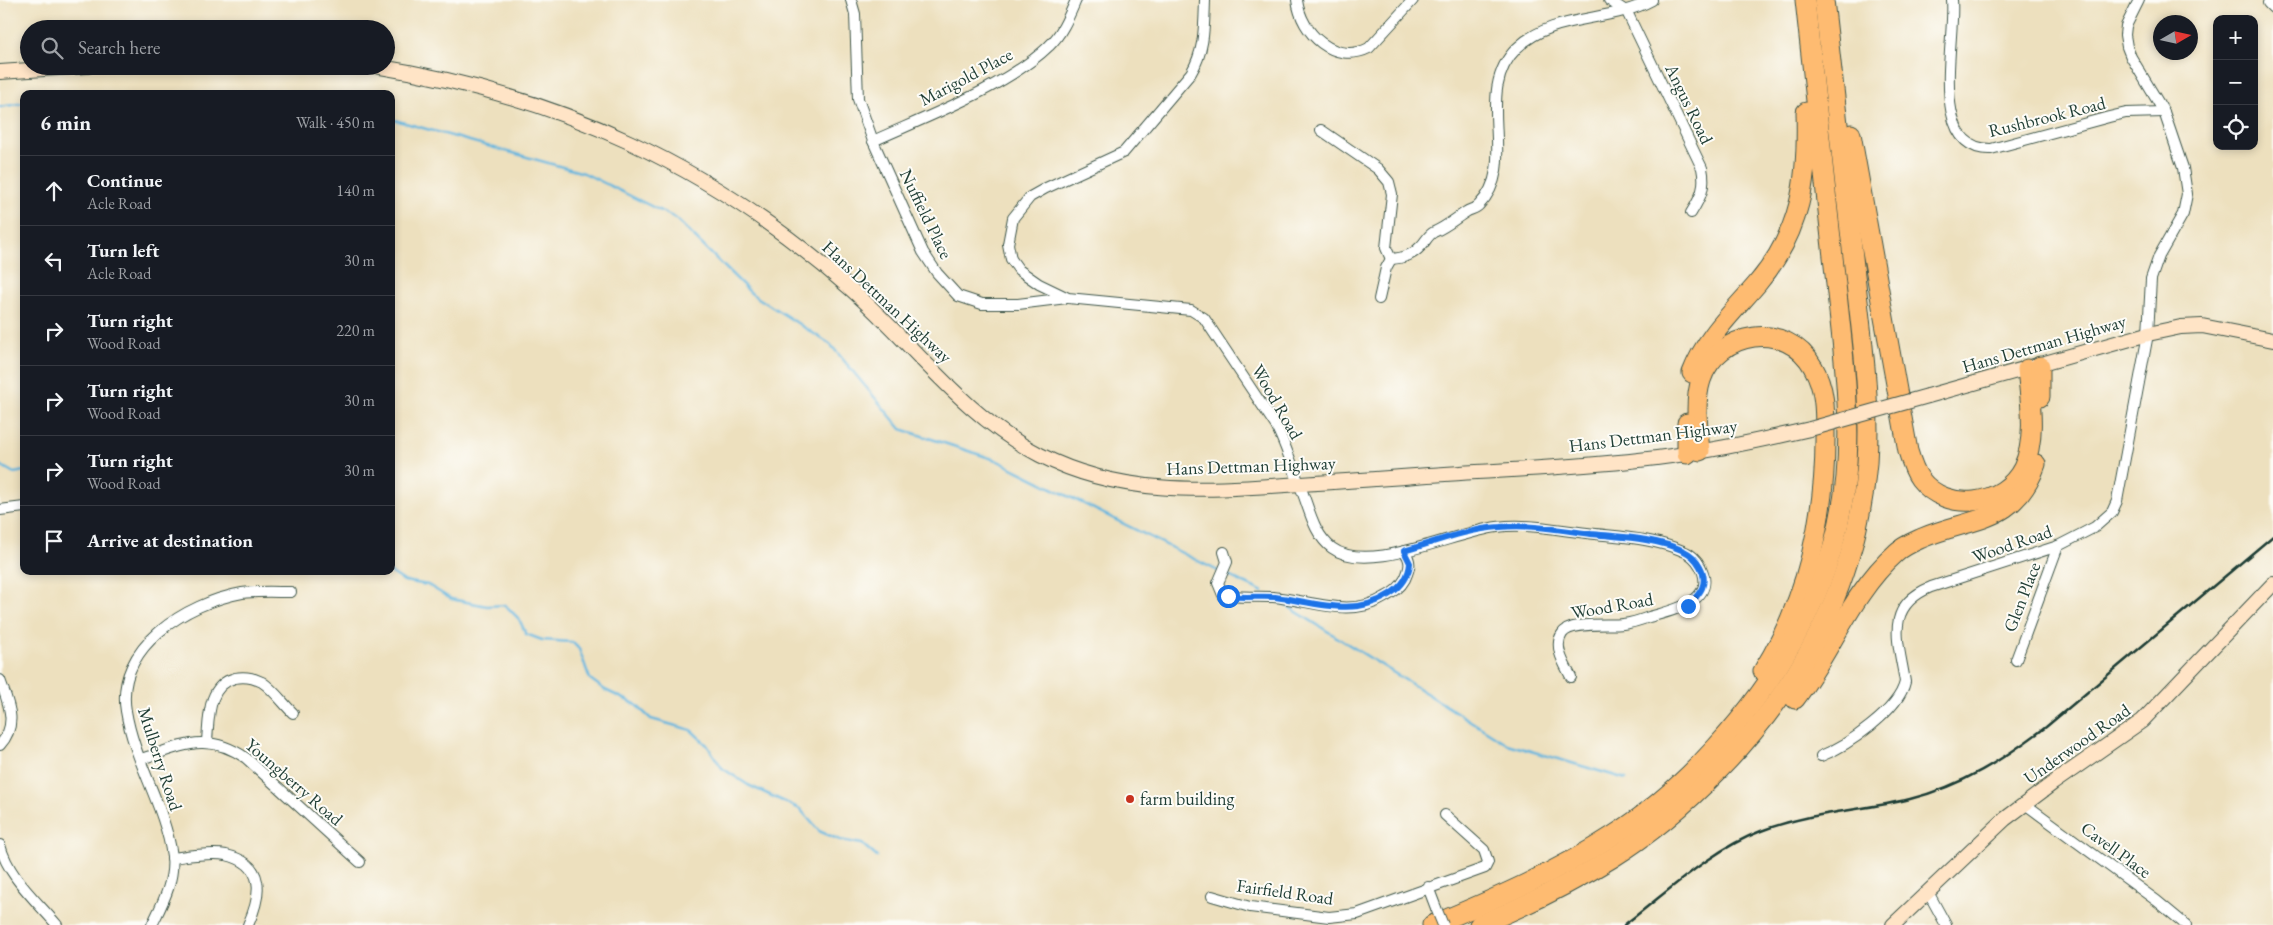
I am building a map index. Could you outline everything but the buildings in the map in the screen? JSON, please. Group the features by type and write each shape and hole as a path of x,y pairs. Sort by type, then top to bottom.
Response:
{"highway":[{"path":"1694,453 1689,393 1690,379 1698,358 1726,318 1758,283 1778,256 1788,238 1801,201 1806,162 1806,121 1796,0"},
{"path":"1434,917 1534,882 1575,860 1649,810 1696,769 1750,708 1787,655 1806,619 1826,570 1842,503 1848,442 1845,376 1805,0"},
{"path":"1825,0 1908,451 1913,466 1921,480 1946,498 1962,502 1976,502 2002,493 2014,482 2023,469 2030,443 2030,407 2034,367"},
{"path":"1644,836 1708,781 1771,712 1795,678 1816,641 1838,595 1855,540 1863,502 1867,463 1866,385 1825,0"},
{"path":"1694,453 1697,402 1701,380 1710,362 1722,350 1738,339 1761,336 1788,342 1806,356 1814,368 1819,381 1825,411 1825,475 1821,508 1810,559 1788,625 1768,663 1736,713 1696,769"},
{"path":"1479,925 1550,893 1613,857 1694,806 1753,750 1800,692 1868,582 1897,552 1930,535 1999,512 2015,501 2032,476 2040,444 2034,367"}],"street":[{"name":"Nuffield Place","path":"851,0 855,14 856,91 873,141 923,252 937,273 958,296 969,301 993,305 1068,298"},
{"name":"Marigold Place","path":"873,141 982,91 1011,74 1041,53 1056,39 1076,0"},
{"name":"Wood Road","path":"1205,0 1203,38 1198,61 1191,73 1126,149 1115,157 1046,188 1030,197 1018,209 1013,218 1008,244 1011,259 1019,270 1039,284 1068,298 1142,304 1198,313 1210,325 1265,408 1284,441 1293,470 1317,531 1333,549 1343,554 1367,558 1404,551 1484,529 1535,527 1658,543 1684,551 1694,558 1700,566 1704,578 1703,588 1688,606 1626,624 1580,626 1565,631 1561,635 1559,643 1560,653 1571,677"},
{"path":"1297,0 1301,15 1312,33 1324,45 1334,51 1350,54 1360,53 1369,48 1413,0"},
{"path":"1610,0 1627,12"},
{"path":"1379,299 1386,268 1391,259 1412,254 1422,245 1431,242 1441,230 1468,210 1478,207 1493,183 1497,151 1495,114 1498,79 1505,62 1530,38 1565,22 1627,12 1652,0"},
{"name":"Rushbrook Road","path":"1952,0 1953,18 1949,74 1952,114 1959,134 1971,146 1980,149 1991,149 2126,113 2164,112"},
{"name":"Wood Road","path":"1821,756 1838,750 1852,740 1891,708 1903,692 1905,682 1898,623 1904,605 1912,597 1930,587 2058,546 2095,527 2112,512 2117,501 2148,334 2151,279 2159,256 2183,214 2188,194 2184,168 2164,112 2127,47 2126,26 2139,0"},
{"name":"Angus Road","path":"1627,12 1702,168 1704,188 1691,212"},
{"name":"Hans Dettman Highway","path":"395,70 448,79 528,101 594,125 692,174 758,216 823,265 854,292 960,397 989,423 1023,446 1061,466 1122,484 1170,490 1218,489 1616,462 1694,453 1810,429 2148,334 2181,327 2202,326 2273,340"},
{"path":"0,72 20,71"},
{"path":"1321,130 1378,169 1388,182 1392,194 1386,248 1391,259"},
{"path":"0,510 20,508"},
{"name":"Glen Place","path":"2016,660 2058,546"},
{"path":"1224,552 1227,562 1218,583 1223,595 1272,597 1328,606 1364,606 1379,601 1403,583 1410,563 1404,551"},
{"name":"Underwood Road","path":"1893,925 1984,838 2025,804 2142,721 2273,584"},
{"name":"Mulberry Road","path":"152,925 166,895 172,858 166,831 130,726 124,700 129,674 134,661 145,646 163,629 203,604 243,593 291,592"},
{"path":"207,742 214,696 218,688 234,678 251,678 262,683 293,713"},
{"path":"0,680 12,723 7,736 0,745"},
{"name":"Youngberry Road","path":"141,759 186,744 207,742 222,745 246,758 360,862"},
{"name":"Cavell Place","path":"2025,804 2157,901 2186,925"},
{"name":"Fairfield Road","path":"1212,896 1250,907 1328,918 1357,914 1485,868 1488,862 1484,850 1445,815"},
{"path":"0,845 7,864 14,874 58,925"},
{"path":"172,858 224,855 246,864 257,880 259,890 255,908 248,925"},
{"path":"1428,888 1434,917 1443,925"},
{"path":"1928,892 1946,925"}],"waterway":[{"path":"0,107 20,104"},
{"path":"395,120 584,173 675,218 752,294 830,344 901,429 996,460 1220,572"},
{"path":"0,465 14,473 20,472"},
{"path":"1225,574 1263,592"},
{"path":"395,575 404,581 428,585 451,599 487,606 505,605 519,619 526,634 542,640 572,642 579,649 590,679 605,690 635,704 651,719 691,730 707,745 722,768 748,785 800,809 819,831 840,840 862,844 877,857"},
{"path":"1281,602 1507,744 1626,779"}],"railway":[{"path":"1624,925 1706,861 1742,839 1798,820 1910,799 1947,787 1982,770 2046,727 2273,536"}],"place":[{"name":"farm building","path":"1130,799"}],"route":[{"path":"1228,596 1272,597 1306,604 1328,606 1364,606 1379,601 1391,594 1403,583 1410,569 1409,558 1404,551 1476,531 1512,526 1621,537 1658,543 1684,551 1694,558 1700,566 1704,578 1703,588 1688,606"}]}
